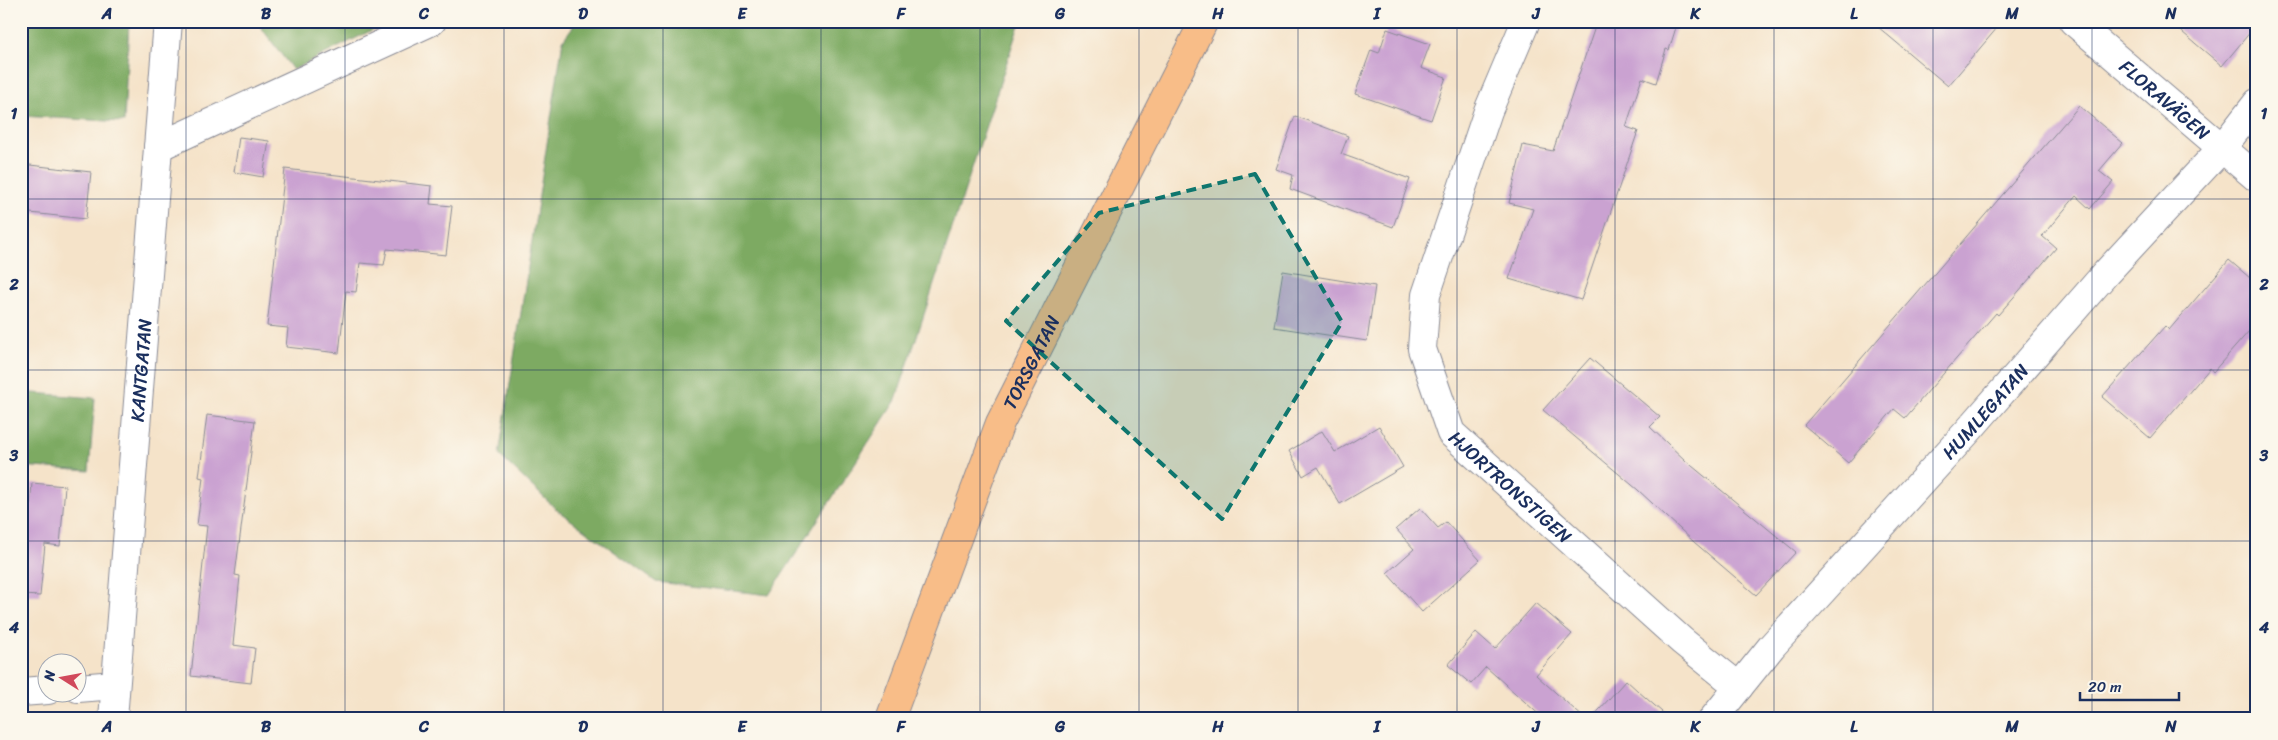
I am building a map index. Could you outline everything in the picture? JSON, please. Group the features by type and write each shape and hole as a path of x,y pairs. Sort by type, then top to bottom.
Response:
{"main road":[{"name":"TORSGATAN","path":"890,719 1000,423 1204,21"}],"street":[{"name":"KANTGATAN","path":"113,719 168,21"},
{"path":"158,147 432,21"},
{"name":"HJORTRONSTIGEN","path":"1526,21 1488,111 1426,295 1422,349 1435,392 1450,433 1682,641 1739,687"},
{"name":"FLORAVÄGEN","path":"2073,21 2257,178"},
{"name":"HUMLEGATAN","path":"1713,719 1772,646 1968,431 2106,272 2222,148 2257,104"},
{"path":"88,687 115,685"},
{"path":"21,692 38,691"}],"highlighted area":[{"path":"1255,174 1342,322 1222,519 1006,321 1099,213"}],"green space":[{"path":"21,21 129,21 124,122 21,116"},
{"path":"268,21 390,21 293,70 260,26"},
{"path":"577,21 1022,21 1018,28 896,400 769,595 656,582 557,510 499,455 563,40"},
{"path":"21,392 95,398 89,471 21,466"}],"building":[{"path":"1597,21 1678,21 1669,50 1666,49 1656,83 1642,78 1626,127 1638,131 1581,300 1509,279 1533,209 1509,203 1523,145 1553,151"},
{"path":"1871,21 2003,21 1948,86"},
{"path":"2169,21 2257,21 2257,24 2222,66"},
{"path":"1387,29 1430,44 1421,68 1446,77 1431,120 1355,94 1371,50 1379,53"},
{"path":"2079,106 2123,143 2099,171 2113,182 2090,209 2076,196 2042,236 2056,248 1998,315 1996,313 1905,418 1894,409 1848,463 1804,425"},
{"path":"1295,116 1348,136 1341,154 1410,179 1393,227 1290,189 1293,175 1276,169"},
{"path":"239,137 269,141 263,177 234,172"},
{"path":"21,164 91,172 86,219 21,212"},
{"path":"285,169 432,186 430,204 452,206 446,255 387,249 384,265 360,263 356,292 346,291 339,353 286,347 288,328 267,326"},
{"path":"2229,260 2257,284 2257,322 2213,372 2210,368 2150,438 2102,397 2165,326 2169,330"},
{"path":"1283,271 1375,286 1367,341 1274,327"},
{"path":"1590,358 1660,417 1650,427 1686,461 1796,552 1756,595 1694,542 1638,490 1543,410"},
{"path":"207,415 255,421 235,575 240,576 233,645 255,648 251,683 191,676 207,526 197,525 203,478 199,477"},
{"path":"1379,426 1403,467 1340,504 1318,467 1303,476 1289,451 1322,431 1335,452"},
{"path":"32,483 65,486 60,546 45,544 40,596 21,595 21,517 29,518"},
{"path":"1420,508 1438,528 1446,522 1480,560 1422,612 1387,573 1414,549 1396,529"},
{"path":"1536,603 1572,634 1536,675 1585,719 1544,719 1486,667 1471,684 1448,665 1476,632 1495,649"},
{"path":"1626,680 1638,691 1670,719 1591,719"}]}
